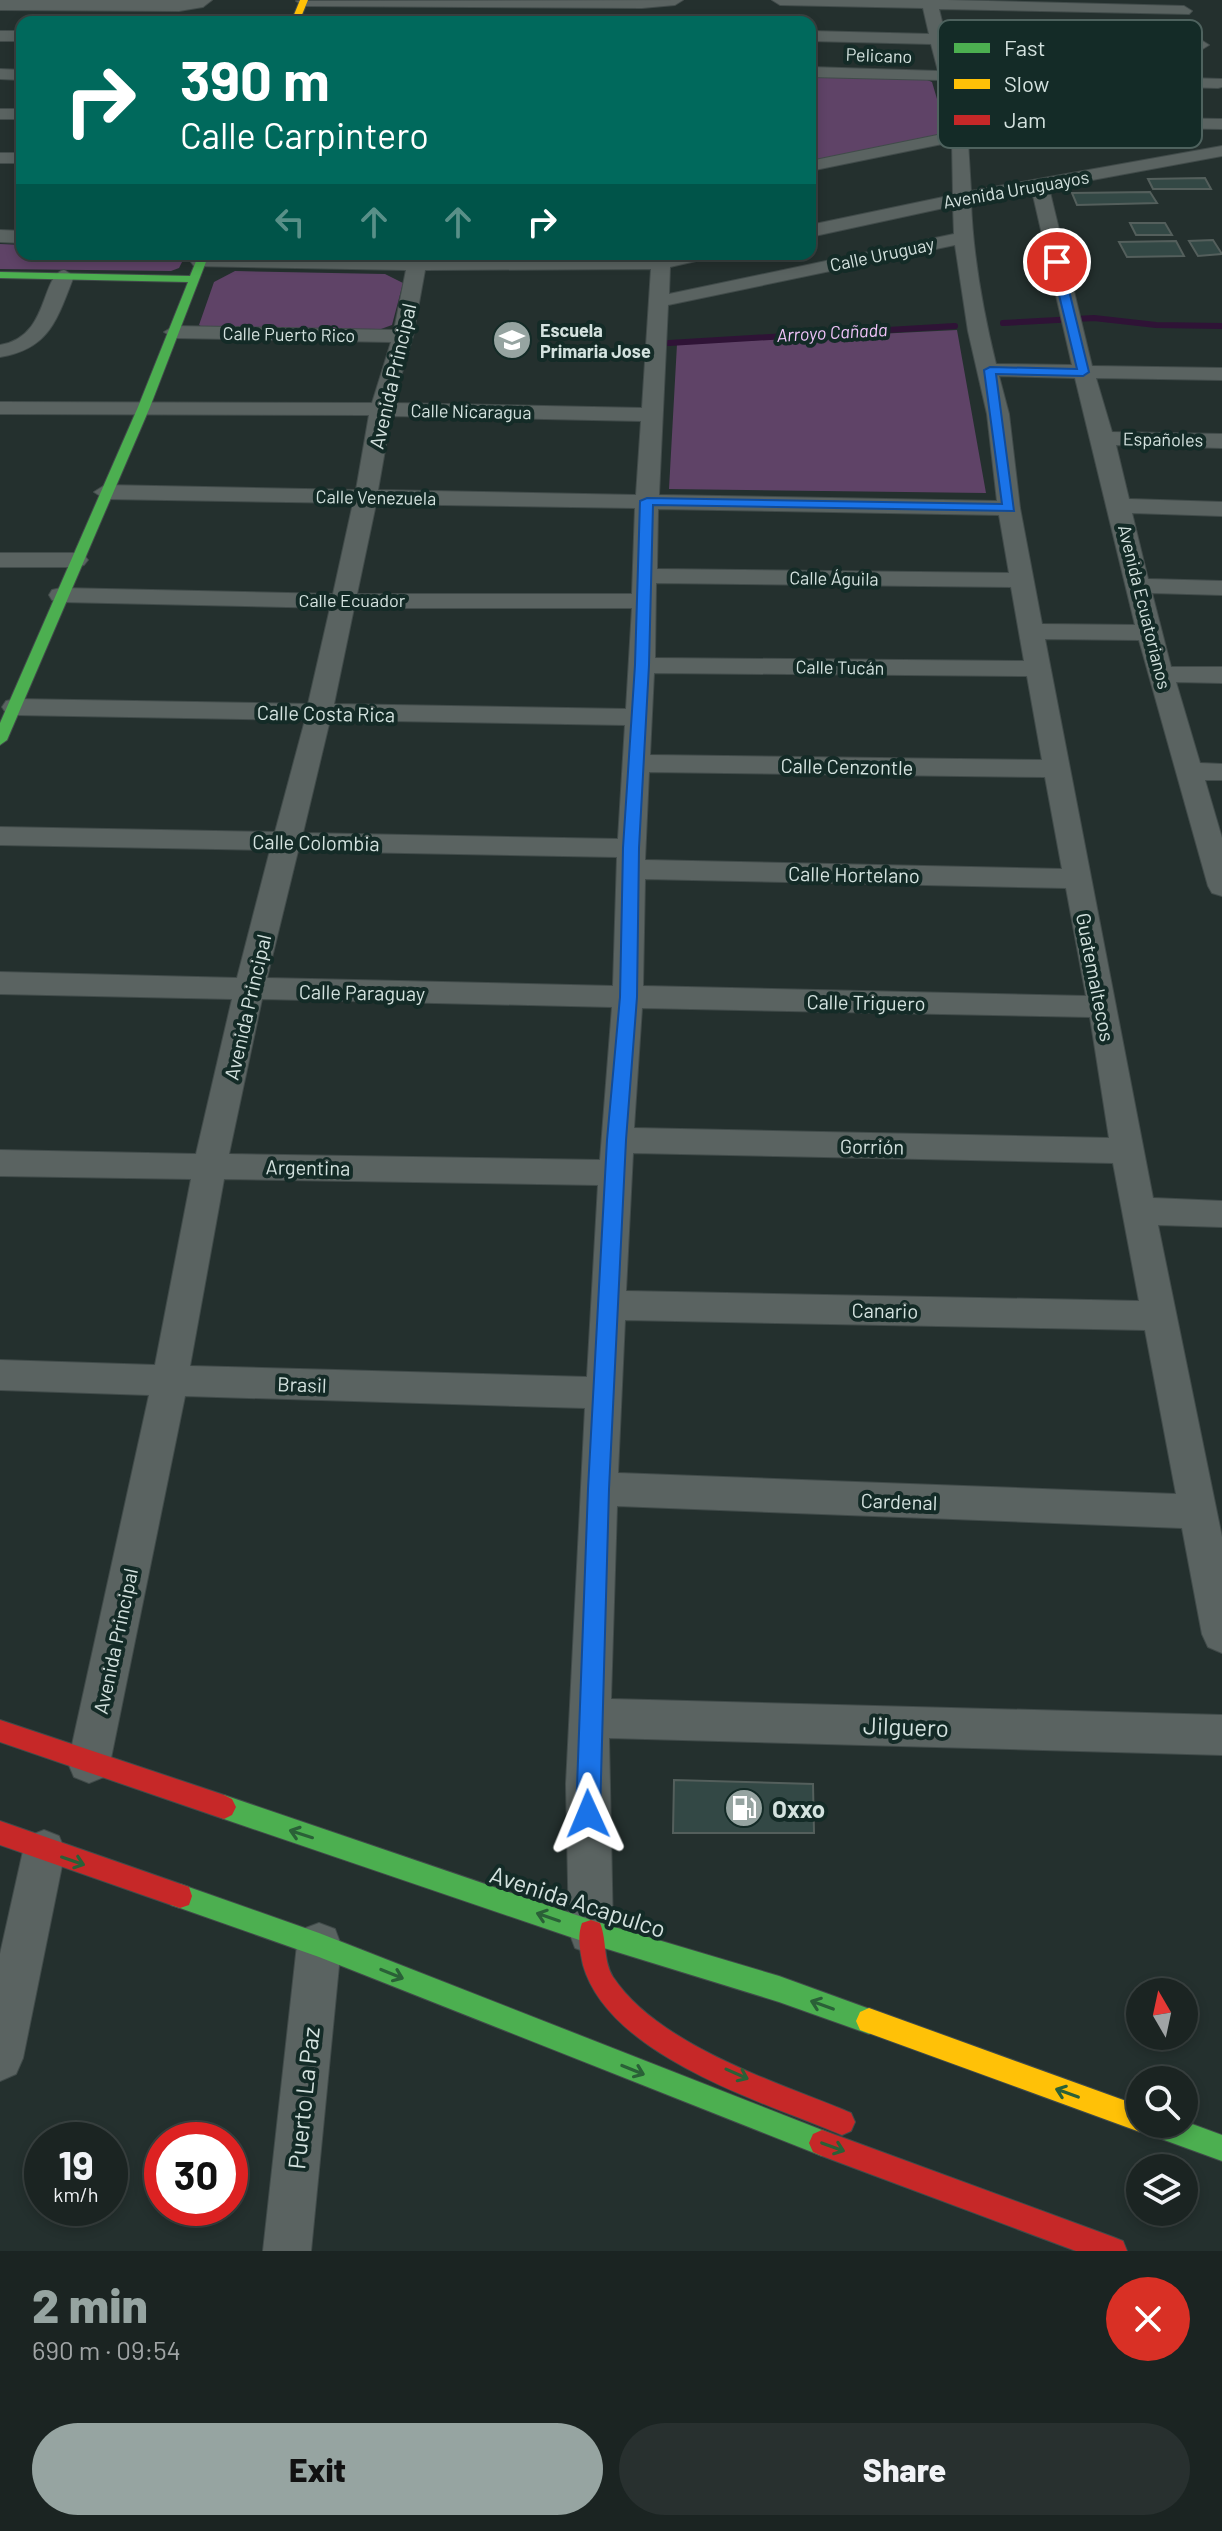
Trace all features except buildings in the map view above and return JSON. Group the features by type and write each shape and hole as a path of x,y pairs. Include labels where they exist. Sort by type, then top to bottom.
{"main road":[{"path":"0,275 64,276 200,265 144,407 0,740"},
{"name":"Avenida Acapulco","path":"0,1731 591,1932 779,1989 1126,2114"},
{"path":"0,1833 44,1851 319,1945 759,2120 1113,2251"},
{"path":"591,1932 594,1963 599,1977 613,1999 641,2024 695,2055 844,2123 857,2135 871,2161"},
{"path":"1194,2138 1222,2148"}],"street":[{"path":"304,1 642,3 674,0"},
{"path":"780,0 929,3 1037,20"},
{"path":"0,5 201,2"},
{"name":"Guatemaltecos","path":"929,3 938,40"},
{"path":"816,36 938,40"},
{"name":"Pelicano","path":"816,72 938,77"},
{"path":"1202,124 1222,124"},
{"path":"816,164 938,133"},
{"name":"Guatemaltecos","path":"960,148 963,238 977,319 990,370 1009,508 1127,1151 1222,1634"},
{"name":"Avenida Uruguayos","path":"816,230 963,198 1222,151"},
{"name":"Avenida Ecuatorianos","path":"1039,184 1149,633 1222,884"},
{"name":"Calle Uruguay","path":"661,301 963,238"},
{"path":"200,265 417,260 606,266 647,260"},
{"name":"Avenida Principal","path":"89,1763 170,1380 210,1165 249,989 319,714 366,496 381,409 403,336 417,260"},
{"path":"591,1932 587,1784 599,1489 617,1140 628,997 637,717 661,260"},
{"path":"0,351 23,347 35,340 64,276"},
{"name":"Calle Puerto Rico","path":"174,332 403,336"},
{"path":"990,370 1222,374"},
{"name":"Calle Nicaragua","path":"1,410 144,407 654,415"},
{"name":"Españoles","path":"1103,438 1222,441"},
{"name":"Calle Venezuela","path":"105,492 1009,508"},
{"path":"1120,506 1222,509"},
{"path":"0,560 76,560"},
{"name":"Calle Águila","path":"644,588 1023,580"},
{"path":"1139,586 1222,588"},
{"name":"Calle Ecuador","path":"61,595 343,601 644,588"},
{"path":"1033,631 1149,633"},
{"name":"Calle Tucán","path":"642,665 1038,669"},
{"path":"1161,674 1222,675"},
{"name":"Calle Costa Rica","path":"15,707 637,717"},
{"name":"Calle Cenzontle","path":"635,763 1058,769"},
{"path":"1187,771 1222,772"},
{"name":"Calle Colombia","path":"0,836 288,843 632,858"},
{"name":"Calle Hortelano","path":"632,858 1077,879"},
{"name":"Calle Paraguay","path":"0,983 628,997"},
{"name":"Calle Triguero","path":"628,997 1103,1007"},
{"name":"Gorrión","path":"617,1140 1127,1151"},
{"name":"Argentina","path":"0,1163 616,1173"},
{"path":"1140,1211 1222,1214"},
{"name":"Canario","path":"609,1305 1160,1316"},
{"name":"Brasil","path":"0,1375 604,1393"},
{"name":"Cardenal","path":"599,1489 1199,1512"},
{"name":"Jilguero","path":"590,1718 1222,1735"},
{"path":"0,2058 44,1851"},
{"name":"Puerto La Paz","path":"287,2251 319,1945"}],"shaded area":[{"path":"816,76 925,79 932,82 938,102 938,135 816,162"},
{"path":"0,244 16,245 16,260 183,260 179,268 171,271 0,269"},
{"path":"235,271 385,274 403,283 392,325 381,329 204,328 199,325 214,282"},
{"path":"957,330 986,493 669,489 677,344"}],"waterway":[{"name":"Arroyo Cañada","path":"1003,323 1094,318 1156,325 1222,326"},
{"name":"Arroyo Cañada","path":"669,343 955,326"}],"traffic: fast":[{"path":"0,740 144,407 202,260"},
{"path":"0,275 195,279"},
{"path":"224,1807 591,1932 779,1989 869,2021"},
{"path":"180,1896 319,1945 822,2143"},
{"path":"1194,2138 1222,2148"}],"traffic: slow":[{"path":"297,16 304,0"},
{"path":"869,2021 1126,2114"}],"traffic: jam":[{"path":"0,1731 224,1807"},
{"path":"0,1833 180,1896"},
{"path":"591,1932 594,1960 604,1985 622,2008 647,2029 712,2066 842,2122"},
{"path":"822,2143 1113,2251"}],"place":[{"name":"Escuela Primaria Jose","path":"512,340"},
{"name":"Oxxo","path":"744,1808"}],"route":[{"path":"588,1814 599,1489 617,1140 628,997 631,848 642,665 647,501 1009,508 990,370 1083,372 1057,262"}]}
